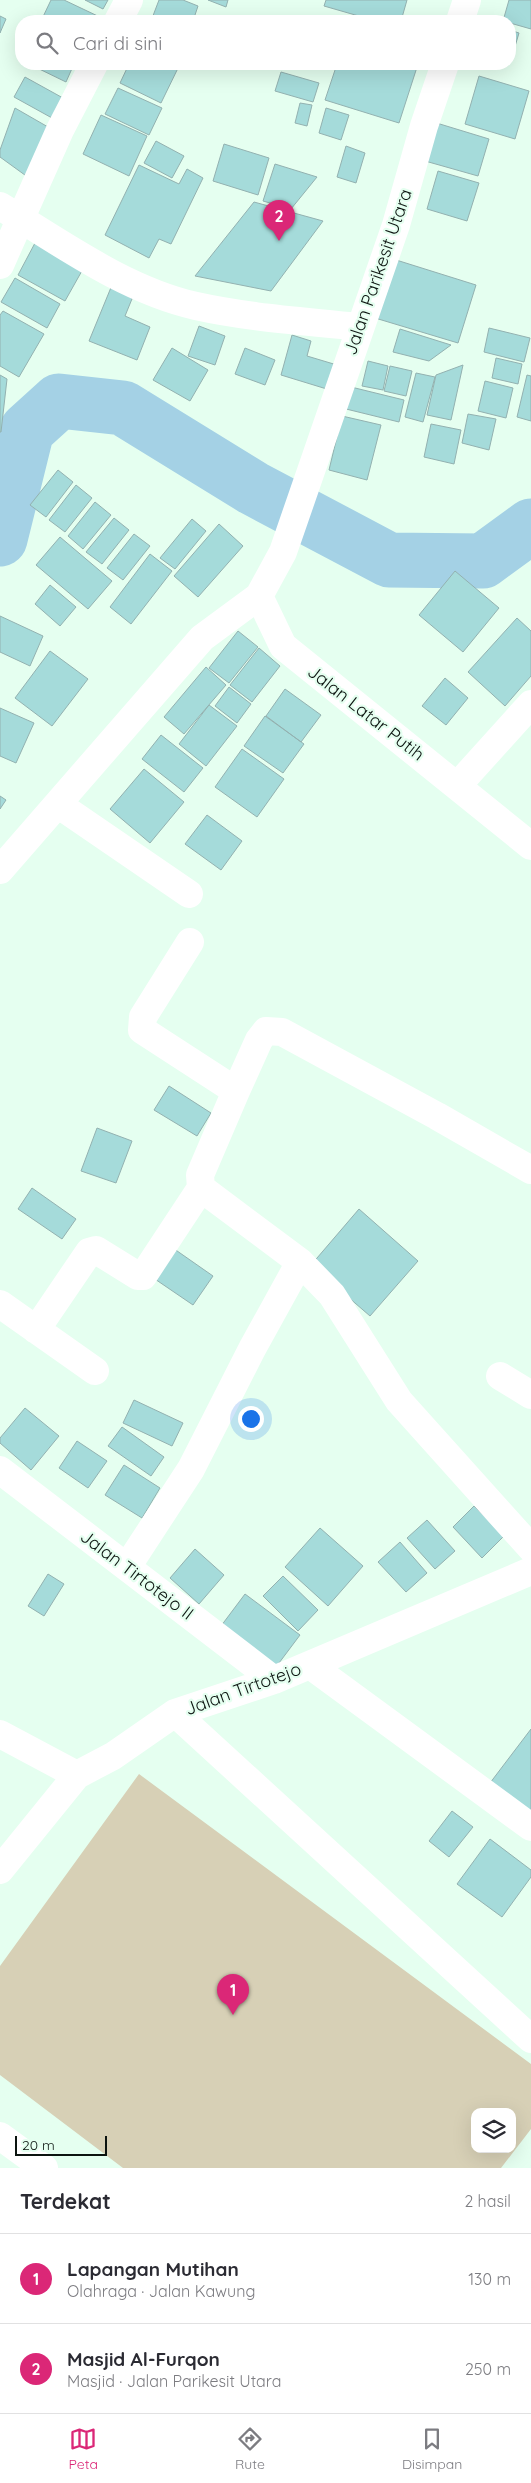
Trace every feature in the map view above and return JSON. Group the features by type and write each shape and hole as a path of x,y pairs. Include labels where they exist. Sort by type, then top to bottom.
{"street":[{"path":"121,15 129,0"},
{"path":"462,15 467,0"},
{"path":"0,265 11,212 60,130 91,70"},
{"name":"Jalan Parikesit Utara","path":"259,596 282,552 396,225 424,126 443,70"},
{"path":"11,212 92,261 134,283 195,306 269,317 359,327"},
{"path":"0,870 59,805 202,638 259,596"},
{"name":"Jalan Latar Putih","path":"259,596 283,646 458,785 531,846"},
{"path":"458,785 531,704"},
{"path":"59,805 189,894"},
{"path":"190,942 143,1017 142,1030 236,1090"},
{"path":"36,1330 89,1252 96,1250 138,1276 143,1276 201,1188 200,1175 236,1090 259,1040 266,1031 282,1032 437,1116 531,1170"},
{"path":"201,1188 300,1262 332,1295 399,1401 531,1548"},
{"path":"127,1567 191,1469 252,1349 300,1262"},
{"path":"0,1304 96,1371"},
{"path":"500,1376 531,1395"},
{"name":"Jalan Tirtotejo II","path":"0,1470 274,1680"},
{"name":"Jalan Tirtotejo","path":"0,1870 78,1775 112,1756 176,1713 274,1680 531,1571"},
{"path":"310,1665 531,1827"},
{"path":"176,1713 531,2039"},
{"path":"2,1738 78,1775"},
{"path":"0,2136 44,2168"}],"shaded area":[{"path":"139,1774 531,2064 531,2129 516,2148 516,2108 471,2108 471,2153 513,2153 501,2168 123,2168 0,2075 0,1966"}],"building":[{"path":"51,0 64,0 96,15 44,15"},
{"path":"85,0 108,0 103,9"},
{"path":"159,0 183,0 198,6 195,15 153,15"},
{"path":"208,0 228,0 226,7"},
{"path":"326,0 407,0 403,15 355,15 324,6"},
{"path":"509,0 531,0 531,29 516,25 516,15 505,15"},
{"path":"0,16 6,19 0,33"},
{"path":"516,32 519,33 516,43"},
{"path":"41,70 71,70 66,82"},
{"path":"126,70 177,70 161,103 120,83"},
{"path":"335,70 416,70 399,123 325,100"},
{"path":"281,72 319,83 313,102 275,91"},
{"path":"479,76 529,91 515,139 465,124"},
{"path":"25,77 63,98 52,118 14,97"},
{"path":"118,88 162,108 149,135 105,114"},
{"path":"300,103 312,105 307,126 295,123"},
{"path":"15,108 55,131 29,178 0,157 0,150"},
{"path":"326,108 349,115 341,140 319,133"},
{"path":"101,115 147,136 129,176 83,154"},
{"path":"430,121 489,139 478,176 418,159"},
{"path":"156,141 184,156 172,178 144,163"},
{"path":"224,144 269,158 258,195 213,181"},
{"path":"346,146 365,153 356,183 337,177"},
{"path":"275,164 317,177 291,209 263,201"},
{"path":"139,165 179,184 187,169 203,178 171,244 159,239 149,258 105,235"},
{"path":"438,171 479,183 467,221 427,209"},
{"path":"254,202 323,221 271,291 195,276"},
{"path":"35,243 83,269 65,301 18,275"},
{"path":"393,259 476,285 458,343 375,318"},
{"path":"15,278 60,304 47,328 1,302"},
{"path":"112,285 134,294 125,316 150,327 137,360 89,341"},
{"path":"3,311 44,334 19,377 0,366 0,315"},
{"path":"199,326 225,336 215,365 188,356"},
{"path":"489,328 530,338 524,362 484,352"},
{"path":"400,329 451,345 429,361 393,352"},
{"path":"292,335 311,341 307,356 337,365 330,390 281,375"},
{"path":"172,348 208,370 190,401 153,380"},
{"path":"245,348 275,360 265,385 235,374"},
{"path":"496,358 522,364 518,384 492,378"},
{"path":"368,361 388,366 383,390 362,386"},
{"path":"463,365 451,420 427,415 436,375"},
{"path":"390,366 412,371 406,396 384,391"},
{"path":"416,373 435,377 423,422 405,417"},
{"path":"0,375 7,379 1,432 0,432"},
{"path":"527,375 531,376 531,421 517,417"},
{"path":"485,381 513,388 506,418 478,411"},
{"path":"347,386 404,400 399,422 342,408"},
{"path":"468,414 496,419 489,450 462,443"},
{"path":"342,416 381,425 367,480 329,470"},
{"path":"431,424 461,430 454,464 424,457"},
{"path":"58,470 73,482 46,517 30,505"},
{"path":"76,485 92,498 65,532 49,520"},
{"path":"95,502 111,515 83,549 68,536"},
{"path":"114,518 129,530 102,564 86,552"},
{"path":"192,519 206,531 175,569 160,558"},
{"path":"219,524 243,546 198,597 174,576"},
{"path":"134,534 150,546 123,580 107,568"},
{"path":"60,537 112,581 88,609 36,565"},
{"path":"150,554 172,571 131,624 110,607"},
{"path":"455,571 499,608 463,652 419,615"},
{"path":"50,585 76,607 60,626 35,604"},
{"path":"0,616 43,636 30,666 0,652"},
{"path":"517,618 531,631 531,676 505,706 468,672"},
{"path":"238,631 258,647 229,683 209,668"},
{"path":"259,648 280,666 252,702 230,685"},
{"path":"50,651 88,679 52,726 15,698"},
{"path":"206,667 226,685 184,734 164,717"},
{"path":"445,678 468,698 446,725 422,706"},
{"path":"229,687 251,704 237,723 215,706"},
{"path":"285,689 321,715 301,742 266,716"},
{"path":"209,705 237,726 206,766 179,744"},
{"path":"0,708 34,723 16,763 0,756"},
{"path":"265,716 304,744 283,773 244,746"},
{"path":"161,735 203,768 184,792 142,759"},
{"path":"242,749 284,779 257,817 215,787"},
{"path":"144,769 184,802 150,843 110,809"},
{"path":"0,796 6,800 0,809"},
{"path":"207,815 242,841 221,870 185,844"},
{"path":"169,1086 211,1113 197,1136 154,1110"},
{"path":"97,1128 132,1141 116,1183 81,1171"},
{"path":"32,1188 76,1219 62,1239 18,1209"},
{"path":"359,1209 418,1261 370,1316 311,1265"},
{"path":"170,1246 213,1276 193,1305 149,1275"},
{"path":"134,1400 183,1423 172,1446 123,1423"},
{"path":"25,1408 59,1436 31,1470 0,1443 0,1438"},
{"path":"122,1427 164,1457 151,1476 108,1446"},
{"path":"77,1441 107,1461 88,1488 59,1468"},
{"path":"124,1465 160,1488 142,1518 105,1495"},
{"path":"474,1506 504,1536 482,1558 453,1527"},
{"path":"427,1520 455,1551 435,1569 407,1538"},
{"path":"320,1528 363,1566 328,1606 285,1567"},
{"path":"400,1542 427,1573 406,1592 378,1562"},
{"path":"195,1549 224,1575 199,1604 170,1578"},
{"path":"48,1574 64,1584 44,1616 28,1606"},
{"path":"283,1576 318,1610 298,1631 263,1596"},
{"path":"245,1594 300,1635 276,1667 221,1626"},
{"path":"531,1729 531,1814 490,1783"},
{"path":"452,1811 473,1827 449,1857 429,1841"},
{"path":"490,1839 531,1870 531,1877 502,1917 457,1884"}],"waterway":[{"path":"0,539 27,430 59,401 123,408 253,488 389,560 483,561 531,526"}],"place":[{"name":"Masjid Al-Furqon","path":"279,241"},
{"name":"Lapangan Mutihan","path":"233,2015"}]}
